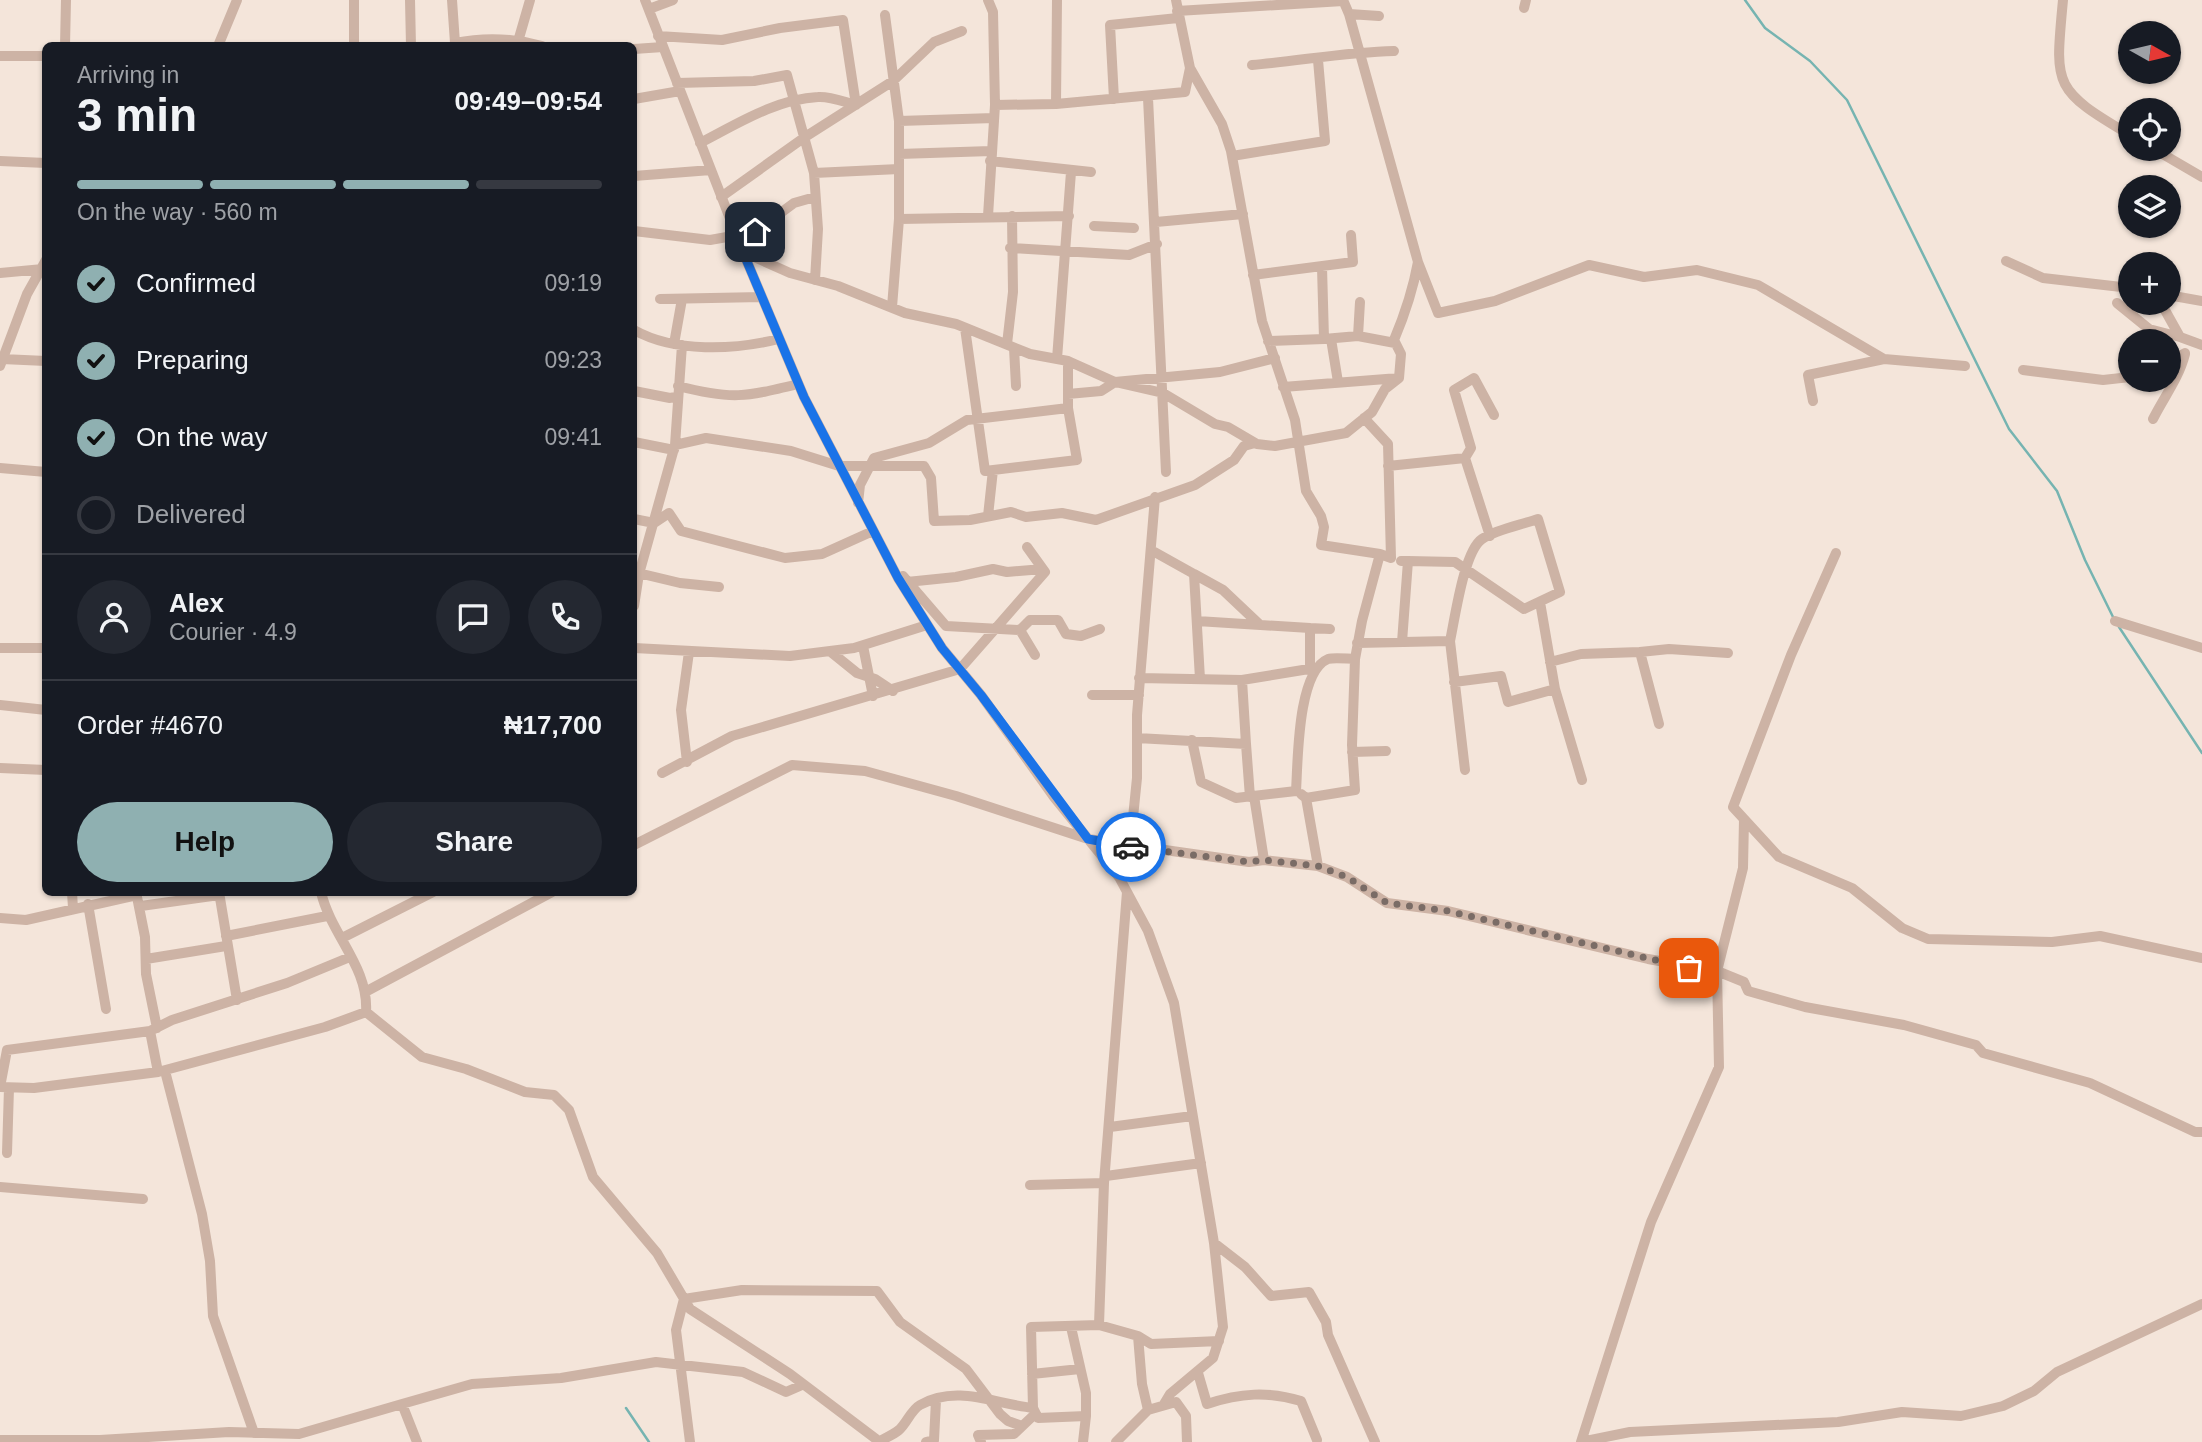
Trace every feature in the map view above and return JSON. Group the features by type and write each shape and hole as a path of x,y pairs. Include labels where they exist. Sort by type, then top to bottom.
{"street":[{"path":"65,42 66,0"},
{"path":"220,42 237,0"},
{"path":"354,0 354,42"},
{"path":"410,0 411,42"},
{"path":"452,0 455,42"},
{"path":"459,42 477,38 518,42 530,0"},
{"path":"673,0 647,4 721,197 798,384 858,503 927,625 1127,892 1148,931 1174,1003 1214,1243 1223,1327 1213,1358 1170,1394 1164,1404"},
{"path":"988,0 993,12 995,105 988,216"},
{"path":"1056,104 1057,0"},
{"path":"1114,99 1110,25 1177,10 1343,0 1418,262 1438,313 1495,301 1589,265 1644,277 1697,270 1758,285 1884,359"},
{"path":"2063,0 2057,50 2064,85 2081,103 2118,127"},
{"path":"1177,10 1190,68 1222,124 1232,156 1268,341 1295,420 1306,491 1324,527 1321,545 1408,561 1455,562 1466,570 1524,609 1560,592 1538,519 1482,539 1472,550 1466,570 1450,641 1465,770"},
{"path":"1349,14 1379,16"},
{"path":"885,15 899,121 899,219 892,307"},
{"path":"637,48 661,41 722,40 780,28 843,20 856,105"},
{"path":"721,197 805,137 893,81 934,42 962,31"},
{"path":"1252,65 1318,60 1358,52 1394,51"},
{"path":"0,56 42,56"},
{"path":"1232,156 1325,141 1318,60"},
{"path":"995,105 1056,104 1185,92 1190,68"},
{"path":"637,98 678,87 754,81 788,75 814,173 818,229 815,280"},
{"path":"700,143 766,109 820,96 856,105"},
{"path":"1147,97 1156,222 1166,472"},
{"path":"899,121 994,118"},
{"path":"899,154 990,156 1071,172 1091,172"},
{"path":"0,161 42,163"},
{"path":"2175,161 2202,177"},
{"path":"814,173 900,169"},
{"path":"637,176 711,170"},
{"path":"965,328 985,471 1077,460 1062,360 1071,172"},
{"path":"637,231 697,240 755,232 794,203 815,197"},
{"path":"1156,222 1243,214"},
{"path":"1012,216 1011,346 1016,386"},
{"path":"899,219 1069,216"},
{"path":"1094,226 1134,228"},
{"path":"1254,275 1353,262 1351,235"},
{"path":"1010,248 1129,255 1157,244"},
{"path":"743,252 892,307 1062,360 1115,382 1163,393 1204,418 1228,427 1255,443 1275,446 1346,433 1372,412 1385,389 1399,378 1401,354 1395,343 1403,310 1410,302 1418,262"},
{"path":"2006,261 2043,278 2118,287"},
{"path":"0,273 42,266"},
{"path":"1322,267 1328,339 1338,382"},
{"path":"42,270 1,362 42,361"},
{"path":"660,299 762,297"},
{"path":"2181,297 2202,300"},
{"path":"637,570 654,523 675,447 682,299"},
{"path":"1358,336 1360,302"},
{"path":"2133,315 2152,329"},
{"path":"637,331 655,340 678,344 752,346 779,338"},
{"path":"1268,341 1358,336 1395,343"},
{"path":"2181,356 2197,343"},
{"path":"2153,419 2170,386 2180,374 2185,354"},
{"path":"1068,394 1101,391 1115,382 1220,372 1275,358"},
{"path":"1813,401 1808,375 1884,359 1965,366"},
{"path":"2023,370 2103,380 2118,378"},
{"path":"1283,387 1399,378"},
{"path":"1490,536 1465,458 1471,448 1454,390 1474,378 1494,415"},
{"path":"637,392 670,398 678,391 744,398 798,384"},
{"path":"858,503 860,485 874,458 929,443 967,420 1069,408"},
{"path":"1192,740 1201,782 1236,798 1296,791 1306,797 1355,790 1352,752 1357,643 1386,556 1388,444 1364,418"},
{"path":"637,442 675,447 706,438 791,451 839,466 924,466 931,478 934,521 970,520 1011,512 1026,517 1062,513 1096,520 1195,485 1234,460 1244,446 1255,443"},
{"path":"1388,466 1465,458"},
{"path":"0,468 42,472"},
{"path":"988,516 993,470"},
{"path":"1130,847 1137,778 1139,678 1155,497"},
{"path":"637,520 654,523 668,513 681,531 785,558 822,554 873,531"},
{"path":"879,542 907,582 946,626 1020,630 1030,620 1058,620 1066,634 1081,636 1100,629"},
{"path":"662,773 732,736 893,691 960,669 998,629 1045,572 1027,547"},
{"path":"1151,550 1223,590 1259,624"},
{"path":"1836,553 1791,655 1733,807 1744,820 1779,857 1852,888 1902,928 1928,939 2052,942 2100,936 2202,958"},
{"path":"1402,642 1408,561"},
{"path":"907,582 956,577 993,569 1007,572 1043,569"},
{"path":"637,573 680,583 719,587"},
{"path":"1194,574 1200,679"},
{"path":"1540,602 1555,689 1582,780"},
{"path":"1196,621 1330,629"},
{"path":"2115,621 2202,648"},
{"path":"637,648 790,656 863,646 927,625"},
{"path":"1296,791 1303,703 1314,668 1310,628"},
{"path":"1020,630 1035,655"},
{"path":"1357,643 1450,641"},
{"path":"863,646 873,696"},
{"path":"0,648 42,648"},
{"path":"1550,662 1581,654 1670,649 1728,653"},
{"path":"687,762 681,710 689,652"},
{"path":"830,652 844,659 857,673 893,691"},
{"path":"1640,652 1659,724"},
{"path":"1139,678 1242,680 1314,668 1328,659 1355,659"},
{"path":"1454,682 1501,676 1508,702 1555,689"},
{"path":"1242,680 1252,796 1264,860"},
{"path":"1092,695 1139,695"},
{"path":"0,705 42,710"},
{"path":"1137,738 1246,744"},
{"path":"1352,752 1386,751"},
{"path":"637,843 792,765 865,771 956,796 1088,839 1249,862 1264,860 1318,866 1347,877 1387,903 1448,911 1648,959 1717,971 1744,982 1748,991 1760,995 1805,1007 1904,1025 1976,1045 1983,1053 2090,1083 2195,1132 2202,1132"},
{"path":"0,768 42,770"},
{"path":"1306,797 1318,866"},
{"path":"1744,820 1743,868 1717,971 1719,1067 1651,1223 1581,1442 1630,1433 1839,1422 1902,1412 1961,1416 2003,1406 2034,1391 2057,1372 2202,1304"},
{"path":"1099,1325 1105,1180 1127,892"},
{"path":"72,896 73,908"},
{"path":"0,918 26,920 127,896"},
{"path":"138,896 141,906 153,1030 161,1071 202,1213 204,1241 210,1261 213,1316 254,1433"},
{"path":"141,906 206,896"},
{"path":"219,896 237,1000"},
{"path":"322,896 327,916 342,938 367,991 366,1012"},
{"path":"342,938 425,896"},
{"path":"367,991 545,896"},
{"path":"88,904 106,1009"},
{"path":"146,959 327,916"},
{"path":"350,957 287,984 153,1030 7,1049 0,1087 161,1071 325,1027 366,1012"},
{"path":"366,1012 422,1057 525,1092 554,1095 569,1110 593,1177 657,1253 684,1299 695,1312 880,1442 899,1430 919,1406 970,1394 1034,1411"},
{"path":"8,1153 9,1088"},
{"path":"1110,1127 1192,1116"},
{"path":"1030,1185 1105,1180 1201,1163"},
{"path":"0,1187 143,1199"},
{"path":"1214,1243 1245,1267 1271,1296 1309,1292 1326,1322 1328,1335 1375,1442"},
{"path":"684,1299 741,1290 877,1291 900,1322 966,1369 1017,1434"},
{"path":"684,1299 676,1330 691,1442"},
{"path":"1086,1416 1038,1418 1034,1411 1031,1327 1099,1325 1138,1336 1151,1344 1219,1341"},
{"path":"1072,1327 1086,1392 1083,1442"},
{"path":"1138,1336 1142,1384 1148,1410"},
{"path":"0,1440 100,1440 254,1433 278,1438 472,1384 561,1378 656,1362 743,1372 786,1392 802,1385"},
{"path":"1032,1374 1080,1369"},
{"path":"1198,1373 1208,1404 1252,1393 1281,1395 1301,1401 1317,1440"},
{"path":"933,1441 936,1401"},
{"path":"1117,1442 1148,1410 1176,1402 1185,1412 1187,1442"},
{"path":"402,1404 417,1442"},
{"path":"1017,1434 1034,1411"},
{"path":"981,1442 978,1435 1017,1434"}],"waterway":[{"path":"1745,0 1765,28 1810,61 1847,100 2009,429 2057,491 2085,560 2114,619"},
{"path":"2119,627 2202,753"},
{"path":"626,1408 649,1442"}],"way so far":[{"path":"1131,847 1249,862 1264,860 1318,866 1347,877 1387,903 1448,911 1689,968"}],"route":[{"path":"755,232 738,234 743,252 804,397 898,578 942,648 981,695 1054,797 1088,839 1131,847"}]}
